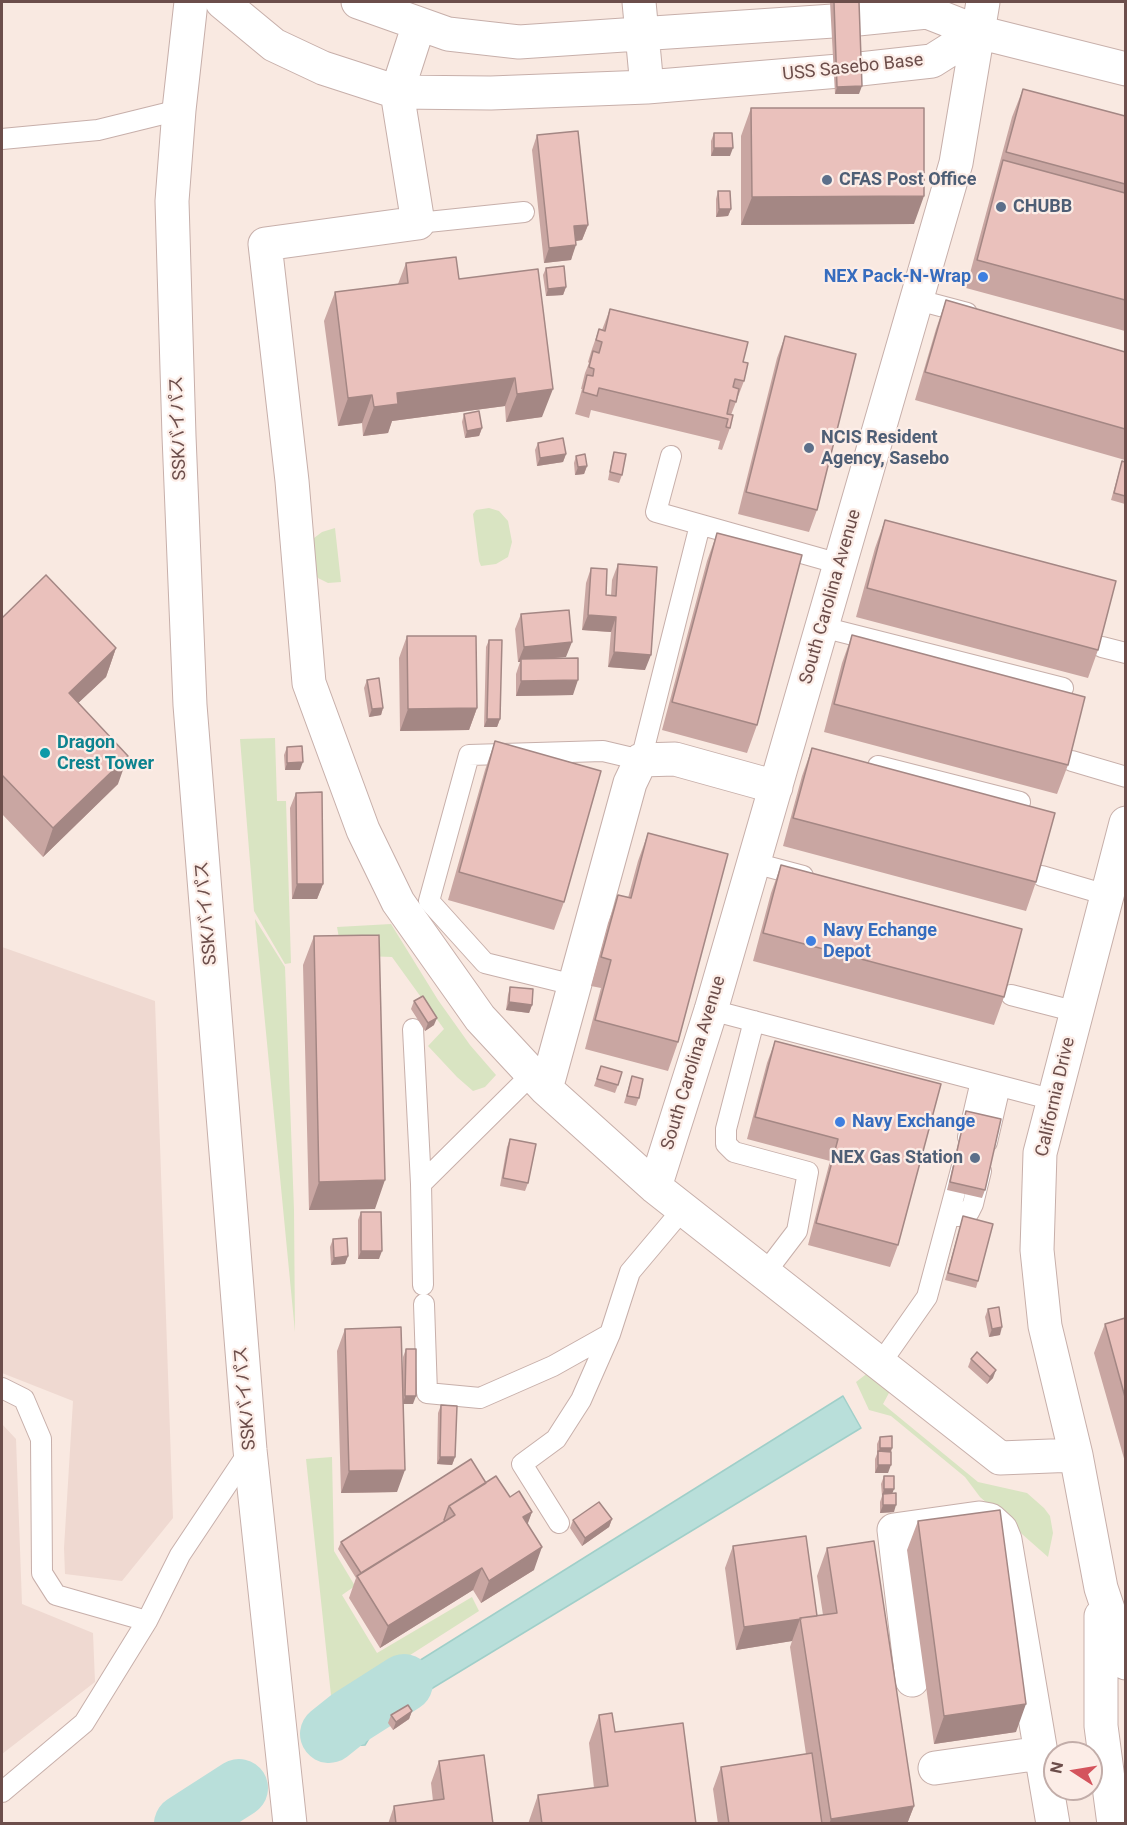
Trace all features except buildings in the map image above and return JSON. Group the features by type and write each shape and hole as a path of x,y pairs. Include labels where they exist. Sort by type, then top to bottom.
{"street":[{"name":"SSKバイパス","path":"191,2 172,201 190,705 250,1450 290,1824"},
{"name":"USS Sasebo Base","path":"222,2 274,45 323,68 397,92 491,93 647,87 932,61 981,17"},
{"path":"358,2 448,34 519,42 848,20 927,12 981,17 1125,69"},
{"path":"639,2 647,87"},
{"name":"South Carolina Avenue","path":"655,1187 711,1010 776,787 800,747 822,627 956,163 981,17"},
{"path":"419,24 397,92 418,223 265,244 291,481 309,683 368,840 398,902 480,1018 539,1082 655,1187 1000,1458 1076,1455"},
{"path":"539,1082 574,985 630,783 640,760 675,759 776,787"},
{"name":"California Drive","path":"1113,1586 1076,1455 1045,1326 1037,1250 1040,1154 1125,823"},
{"path":"912,1680 894,1530 979,1518 990,1520 1001,1530 1005,1540 1053,1824"},
{"path":"1113,1586 1125,1663"},
{"path":"1113,1586 1101,1726 1114,1824"},
{"path":"935,1768 1041,1753"}],"lane":[{"path":"2,139 98,130 179,110"},
{"path":"418,223 524,212"},
{"path":"918,300 987,319"},
{"path":"671,456 656,512 840,564"},
{"path":"574,985 485,963 429,901 469,755 603,751 640,760 700,525"},
{"path":"822,627 1063,688"},
{"path":"1102,647 1125,653"},
{"path":"858,761 1020,801"},
{"path":"1072,761 1125,777"},
{"path":"754,863 823,881"},
{"path":"1042,876 1107,895"},
{"path":"457,985 485,963"},
{"path":"1011,995 1077,1012"},
{"path":"711,1010 1054,1100"},
{"path":"754,1021 726,1129 726,1144 734,1152 808,1172 797,1231 765,1273"},
{"path":"413,1029 422,1184 427,1393 480,1398 553,1366 610,1334"},
{"path":"422,1184 539,1082"},
{"path":"880,1364 927,1297 949,1216 991,1084"},
{"path":"559,1523 522,1464 556,1439 581,1400 610,1334 630,1272 682,1209"},
{"path":"2,1388 24,1399 41,1439 42,1573 56,1594 147,1621"},
{"path":"2,1792 84,1723 147,1621 180,1555 250,1450"}],"shaded area":[{"path":"2,947 155,1001 173,1518 122,1581 65,1574 64,1548 73,1401 2,1373"},
{"path":"2,1424 16,1439 22,1604 93,1633 95,1682 2,1754"}],"green space":[{"path":"489,508 499,511 508,521 512,542 508,557 496,564 481,566 473,514 476,510"},
{"path":"335,528 341,582 328,583 318,578 312,569 310,551 314,538 322,532"},
{"path":"275,738 277,801 286,801 291,963 285,964 254,911 240,739"},
{"path":"255,919 285,967 294,1210 295,1332"},
{"path":"391,924 438,1000 470,1045 496,1075 485,1087 473,1091 428,1046 444,1029 392,957 363,956 339,938 337,927"},
{"path":"869,1372 890,1391 883,1404 978,1482 1027,1493 1044,1508 1050,1516 1053,1533 1048,1557 980,1497 965,1477 891,1416 869,1410 856,1382"},
{"path":"332,1457 334,1551 355,1586 342,1595 377,1653 472,1597 479,1611 332,1705 306,1459"}],"water":[{"path":"843,1396 861,1428 380,1720 365,1745 347,1746 342,1739 334,1714"}],"waterway":[{"path":"329,1734 349,1718 404,1683"},
{"path":"183,1824 239,1788"}],"place":[{"name":"CFAS Post Office","path":"827,180"},
{"name":"CHUBB","path":"1001,207"},
{"name":"NEX Pack-N-Wrap","path":"983,277"},
{"name":"NCIS Resident Agency, Sasebo","path":"809,448"},
{"name":"Dragon Crest Tower","path":"45,753"},
{"name":"Navy Echange Depot","path":"811,941"},
{"name":"Navy Exchange","path":"840,1122"},
{"name":"NEX Gas Station","path":"975,1158"}]}
